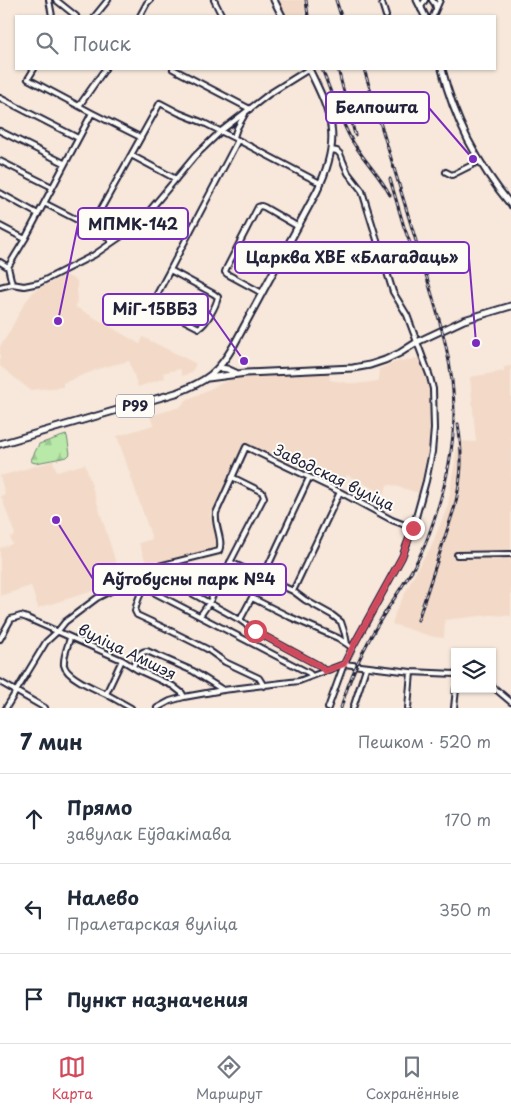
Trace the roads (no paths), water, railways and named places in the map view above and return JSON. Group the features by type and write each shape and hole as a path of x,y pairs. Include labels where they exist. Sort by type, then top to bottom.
{"main road":[{"path":"274,0 282,15"},
{"path":"417,0 423,13"},
{"name":"Р99","path":"0,444 176,393 194,386 220,368 298,226 326,170 333,132 330,115 310,70"},
{"path":"442,70 446,86 464,131 480,161 511,205"},
{"path":"207,378 239,374 365,366 385,360 417,342 464,320 511,306"},
{"path":"227,358 229,369"},
{"path":"224,376 220,368 229,369 239,374"}],"street":[{"path":"49,0 52,15"},
{"path":"56,0 75,15"},
{"path":"96,15 108,0"},
{"path":"140,15 150,0"},
{"path":"214,0 222,15"},
{"path":"381,0 386,15"},
{"path":"425,0 422,5 423,13 429,15 436,10"},
{"path":"432,0 436,10"},
{"path":"434,15 440,0"},
{"path":"33,70 28,79 140,137"},
{"path":"79,106 104,70"},
{"path":"175,70 250,109"},
{"path":"0,287 12,284 24,286 38,283 94,255 126,232 150,210 195,156 221,131 269,94 307,70"},
{"path":"0,98 78,138"},
{"path":"97,216 160,103 221,131 320,183"},
{"path":"170,270 218,297 204,325 199,328 156,306 154,303 155,298 236,139 237,128 246,112"},
{"path":"12,284 8,266 25,239 92,113"},
{"path":"0,131 64,163"},
{"path":"328,708 344,664 402,557 413,528 426,481 432,452 434,429 433,389 408,315 393,292 362,191 348,173 340,154 337,151 331,150"},
{"path":"131,154 176,179"},
{"path":"0,161 52,187"},
{"path":"446,172 452,175 480,161"},
{"path":"0,193 38,214"},
{"path":"44,203 103,233 112,242"},
{"path":"262,293 225,272 256,210 261,206 298,226"},
{"path":"0,226 25,239"},
{"path":"0,262 8,266"},
{"name":"Заводская вуліца","path":"232,477 246,447 340,492 392,520 413,528"},
{"path":"6,708 46,642 65,622 97,598 129,582 139,572 219,551 221,545 215,519 216,513 232,477 262,492 264,497 209,603 200,616"},
{"path":"240,620 263,577 309,478"},
{"path":"293,591 340,492"},
{"path":"457,555 511,554"},
{"path":"230,562 293,591 341,622 346,634 347,644"},
{"path":"150,568 157,574 318,665 325,671"},
{"path":"157,574 145,585 137,601 136,615 168,629 225,662 259,678 264,686"},
{"path":"149,582 148,586 151,591 310,673 312,676"},
{"path":"252,598 338,638 352,648"},
{"name":"вуліца Амшэя","path":"0,639 11,619 22,616 122,660 138,670 173,686 184,697"},
{"path":"70,638 64,662 64,668 67,672 131,708"},
{"path":"133,666 144,651 193,671 223,690"},
{"path":"106,694 122,660"},
{"path":"157,708 170,701 184,697 223,690 299,681 344,664 366,668 451,674"},
{"path":"354,708 366,668"},
{"path":"408,708 411,672"},
{"path":"0,682 45,708"},
{"path":"496,689 511,702"},
{"path":"454,708 456,693"}],"railway":[{"path":"306,0 308,15"},
{"path":"336,0 341,15"},
{"path":"322,70 350,137 390,195"},
{"path":"338,70 355,135"},
{"path":"341,708 353,672 364,649 414,567 424,547 443,491 450,460 454,412 448,354 364,70"},
{"path":"390,179 410,243"},
{"path":"418,620 455,506 461,456 458,424"}],"place":[{"name":"Белпошта","path":"473,159"},
{"name":"МПМК-142","path":"58,321"},
{"name":"Царква ХВЕ «Благадаць»","path":"476,343"},
{"name":"МіГ-15ВБЗ","path":"244,361"},
{"name":"Аўтобусны парк №4","path":"56,520"}]}
